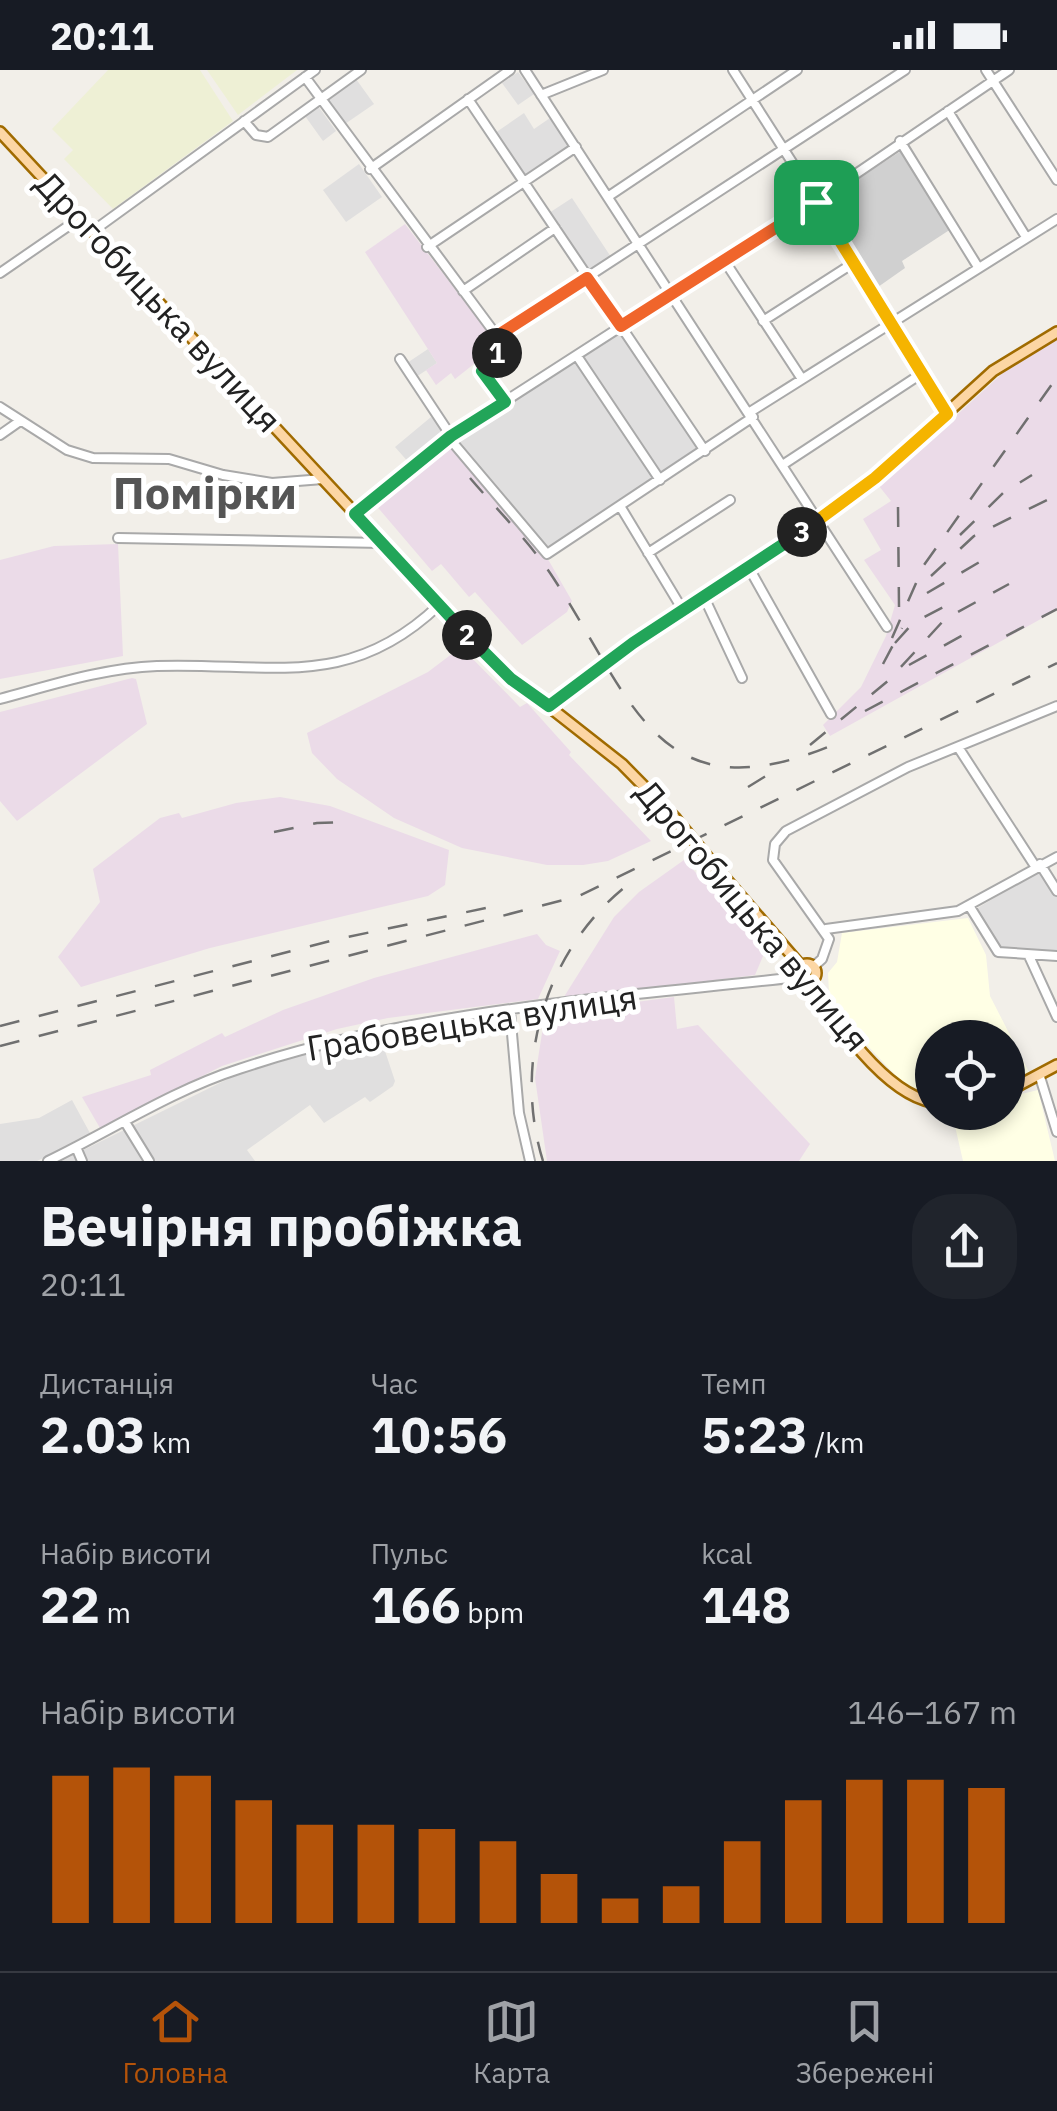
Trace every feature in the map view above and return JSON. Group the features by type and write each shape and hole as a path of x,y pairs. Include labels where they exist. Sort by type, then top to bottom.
{"main road":[{"name":"Дрогобицька вулиця","path":"0,132 496,665 622,764 675,818 801,966"},
{"path":"549,706 820,520 993,371 1057,332"},
{"path":"801,966 814,967 812,981 798,977 801,966"},
{"name":"Дрогобицька вулиця","path":"812,981 828,1010 859,1048 915,1096"},
{"path":"1025,1084 1057,1065"}],"street":[{"path":"92,231 315,70"},
{"path":"244,120 256,135 268,137 361,70"},
{"path":"370,168 510,70"},
{"path":"524,70 888,627"},
{"path":"542,94 603,70"},
{"path":"733,70 893,320 947,414"},
{"path":"608,196 797,70"},
{"path":"497,336 904,70"},
{"path":"986,70 1057,180"},
{"path":"355,514 450,437 816,202 1009,70"},
{"path":"305,77 427,247 497,336 496,355 482,371 505,402"},
{"path":"468,99 705,451"},
{"path":"948,111 1026,237"},
{"path":"900,141 978,268"},
{"path":"427,247 576,146"},
{"path":"0,273 80,218"},
{"path":"400,359 450,437 541,552 550,553 705,451 802,379 1057,219"},
{"path":"463,291 555,228"},
{"path":"724,260 802,379"},
{"path":"764,321 855,262"},
{"path":"577,356 660,480"},
{"path":"784,464 924,372"},
{"path":"0,407 67,450 93,458 169,459 272,483 323,479"},
{"path":"0,435 20,421"},
{"path":"648,553 730,500"},
{"path":"620,506 684,612"},
{"path":"118,538 382,543"},
{"path":"749,568 831,714"},
{"path":"704,597 742,678"},
{"path":"0,699 120,669 303,668 342,663 376,650 439,604"},
{"path":"814,967 828,948 826,930 777,868 772,855 778,840 824,808 1057,706"},
{"path":"958,747 1057,891"},
{"path":"826,930 946,914 970,906 1057,857"},
{"path":"970,906 998,952 1057,956"},
{"path":"1029,956 1057,1018"},
{"name":"Грабовецька вулиця","path":"48,1161 215,1078 336,1038 798,977"},
{"path":"510,1012 519,1113 530,1161"},
{"path":"1040,1077 1057,1132"},
{"path":"125,1122 148,1161"},
{"path":"76,1147 82,1161"}],"shaded area":[{"path":"108,70 200,70 233,121 113,209 64,159 73,150 52,129"},
{"path":"207,70 297,70 238,115"},
{"path":"518,72 534,94 518,105 502,83"},
{"path":"356,79 374,104 342,126 325,101"},
{"path":"318,106 336,131 323,141 305,116"},
{"path":"524,113 534,129 550,118 569,145 524,175 495,133"},
{"path":"901,151 951,229 902,261 905,268 878,287 830,216 838,192"},
{"path":"359,164 382,197 346,222 323,190"},
{"path":"572,198 611,257 588,272 549,213"},
{"path":"405,224 498,345 455,379 451,373 436,385 426,370 437,363 365,252"},
{"path":"621,332 700,448 660,475 580,358"},
{"path":"1057,340 1057,610 830,736 823,725 861,687 886,636 895,605 864,560 881,550 863,519 891,501 879,486 1005,371"},
{"path":"428,349 437,363 416,377 407,363"},
{"path":"577,360 656,477 545,552 454,439"},
{"path":"431,417 446,434 410,464 395,447"},
{"path":"445,444 452,445 549,561 572,601 567,612 522,645 475,592 469,597 441,564 432,571 374,503"},
{"path":"118,544 123,656 0,679 0,560 54,546"},
{"path":"461,647 520,707 527,703 571,752 569,755 651,841 608,861 583,865 547,865 462,848 394,818 337,779 312,753 307,733 428,672"},
{"path":"136,679 147,724 17,821 0,801 0,712"},
{"path":"280,797 330,806 449,850 445,885 428,896 210,948 81,987 58,957 100,902 93,869 160,818 179,813 182,818 236,803"},
{"path":"684,860 766,949 755,975 562,1000 614,917 639,892"},
{"path":"1040,870 1057,897 1057,952 1011,952 998,946 976,909"},
{"path":"968,918 986,955 990,996 1002,1020 915,1020 915,1089 902,1082 866,1044 829,993 828,973 837,962 842,933"},
{"path":"537,934 546,945 560,951 538,999 388,1018 337,1029 222,1066 100,1128 82,1097 151,1075 150,1070 222,1033 225,1037 283,1010 374,978"},
{"path":"674,997 677,1029 698,1025 810,1144 799,1161 547,1161 535,1078 545,1014"},
{"path":"380,1036 395,1081 393,1086 370,1102 365,1097 324,1123 310,1105 247,1150 255,1161 61,1161 234,1076 361,1037"},
{"path":"1038,1090 1055,1161 963,1161 956,1130 1025,1130 1025,1093"},
{"path":"72,1100 91,1135 37,1161 0,1161 0,1124 39,1118"}],"railway":[{"path":"892,638 924,565 1057,377"},
{"path":"960,535 1003,493 1032,475"},
{"path":"470,478 545,566 631,705 658,735 689,757 728,767 775,763 835,744"},
{"path":"931,576 974,536 1057,495"},
{"path":"898,507 899,607"},
{"path":"927,593 983,560"},
{"path":"810,745 889,680 945,619 1009,584"},
{"path":"895,643 913,623 951,603"},
{"path":"865,711 1057,609"},
{"path":"883,664 902,628"},
{"path":"909,665 963,635"},
{"path":"0,1046 579,896 1057,663"},
{"path":"748,787 782,766"},
{"path":"274,832 317,823 347,822"},
{"path":"543,1161 534,1123 532,1085 543,1009 557,973 577,940 630,883"},
{"path":"0,1026 338,939 486,908"}],"district":[{"name":"Помірки","path":"205,493"}],"route":[{"path":"816,202 893,320 947,414 820,520 633,643 549,706 496,665 355,514 451,436 505,402 482,371 500,347 497,336 587,278 621,326 816,202"}]}
